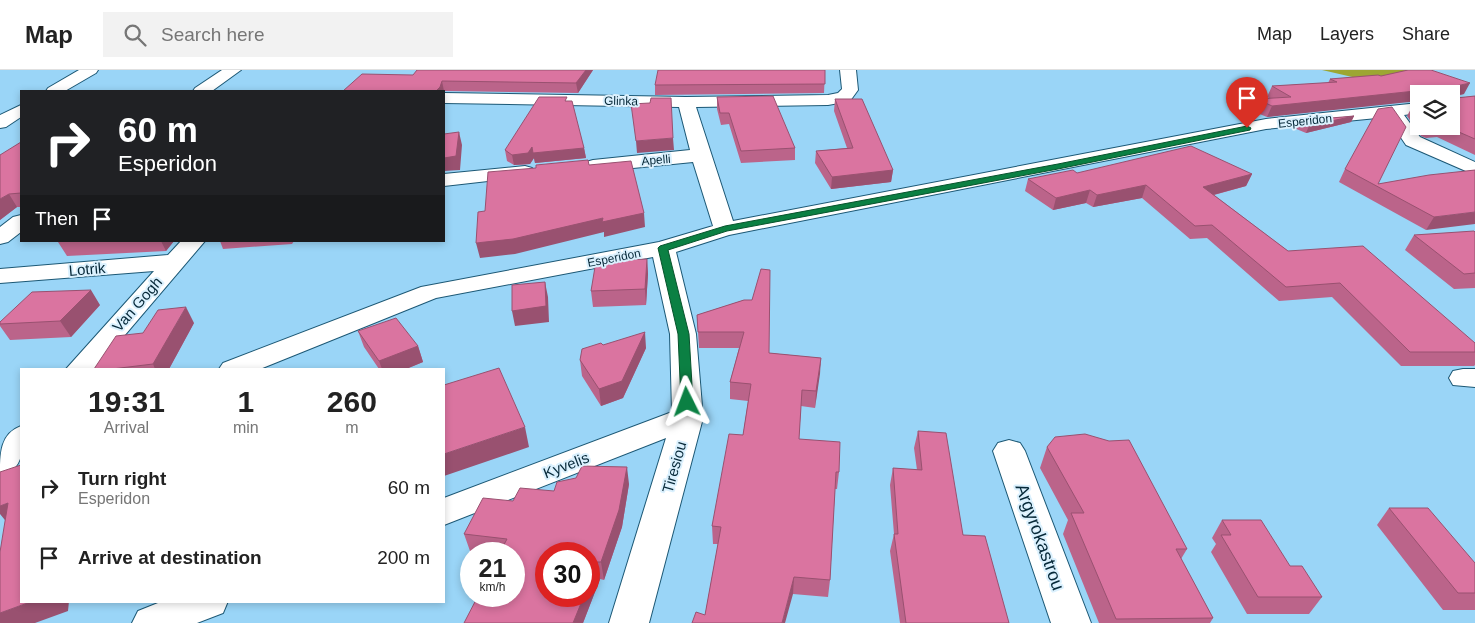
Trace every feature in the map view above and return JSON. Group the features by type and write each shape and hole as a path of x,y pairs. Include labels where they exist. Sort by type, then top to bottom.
{"street":[{"path":"56,90 90,70"},
{"path":"202,90 233,70"},
{"name":"Glinka","path":"445,98 686,102 828,100 844,97 850,90 848,70"},
{"path":"686,102 725,229"},
{"name":"Esperidon","path":"236,368 430,292 663,248 725,229 1058,166 1266,124 1410,109"},
{"path":"0,123 20,111"},
{"path":"1393,112 1413,141 1475,168"},
{"name":"Apelli","path":"572,168 701,155"},
{"path":"445,180 543,170"},
{"path":"0,237 20,223"},
{"name":"Van Gogh","path":"81,368 193,242"},
{"name":"Tiresiou","path":"629,623 688,418 683,334 663,248"},
{"name":"Lotrik","path":"0,276 174,262"},
{"name":"Kyvelis","path":"445,512 688,418"},
{"name":"Argyrokastrou","path":"1009,451 1071,623"},
{"path":"152,623 204,603"}],"green space":[{"path":"1322,70 1422,70 1400,88"}],"building":[{"path":"417,70 586,70 576,83 442,81 437,90 344,90 362,74 413,75"},
{"path":"658,70 825,70 825,84 655,85"},
{"path":"1408,70 1431,70 1470,83 1460,85 1410,85 1410,92 1272,106 1257,99 1291,97 1272,86 1337,82 1330,79 1381,76"},
{"path":"773,96 795,148 741,151 729,113 720,113 717,97"},
{"path":"1475,96 1475,139 1460,132 1460,98"},
{"path":"539,97 567,97 565,101 572,101 584,148 533,153 532,147 528,153 512,155 505,150"},
{"path":"651,98 671,98 673,138 636,141 631,104 650,103"},
{"path":"835,99 862,99 893,170 832,177 816,151 853,148"},
{"path":"1392,107 1406,127 1378,184 1429,175 1475,170 1475,212 1434,217 1345,169 1378,109"},
{"path":"1354,116 1309,126 1297,121"},
{"path":"459,132 456,156 445,158 445,134"},
{"path":"20,143 20,193 9,194 0,199 0,155"},
{"path":"1191,146 1252,174 1203,187 1288,251 1363,246 1475,343 1475,352 1410,352 1340,283 1286,287 1212,225 1195,226 1146,185 1097,195 1090,190 1056,198 1028,179 1073,170 1077,173"},
{"path":"588,160 589,165 631,161 644,213 602,222 603,218 513,239 476,243 478,212 485,211 488,172 536,168 536,165"},
{"path":"1474,231 1475,273 1464,274 1414,235"},
{"path":"647,259 645,289 591,291 596,261"},
{"path":"761,269 770,270 769,353 821,358 816,391 802,390 799,439 840,442 839,472 836,472 830,580 794,577 782,623 692,623 696,612 705,615 721,527 712,526 729,434 743,435 751,384 730,382 744,332 698,332 697,315 744,300 752,300"},
{"path":"545,282 546,306 512,311 512,285"},
{"path":"91,290 60,321 0,324 32,292"},
{"path":"186,307 153,364 120,368 95,368 116,336 143,333 158,310"},
{"path":"396,318 418,346 379,361 358,331"},
{"path":"645,332 622,381 599,389 580,360 582,349 601,343 603,345"},
{"path":"499,368 525,427 445,454 445,385"},
{"path":"918,431 946,433 963,535 985,536 1009,623 906,623 894,534 898,534 893,468 922,470"},
{"path":"1085,434 1109,441 1129,440 1187,549 1176,549 1213,618 1116,619 1071,513 1084,513 1047,447 1055,437"},
{"path":"20,465 20,603 28,603 0,613 0,552 8,503 0,506 0,472"},
{"path":"582,466 627,467 619,510 601,562 600,542 535,542 535,607 580,607 573,623 464,623 472,607 525,607 525,542 505,542 507,539 464,534 483,498 513,501 520,488 554,491 557,482 576,478"},
{"path":"1389,508 1428,508 1475,563 1475,593 1458,593"},
{"path":"1222,520 1261,520 1290,566 1302,566 1322,597 1258,597 1221,535 1231,535"}],"route":[{"path":"687,402 683,334 663,248 725,229 1247,128"}]}
